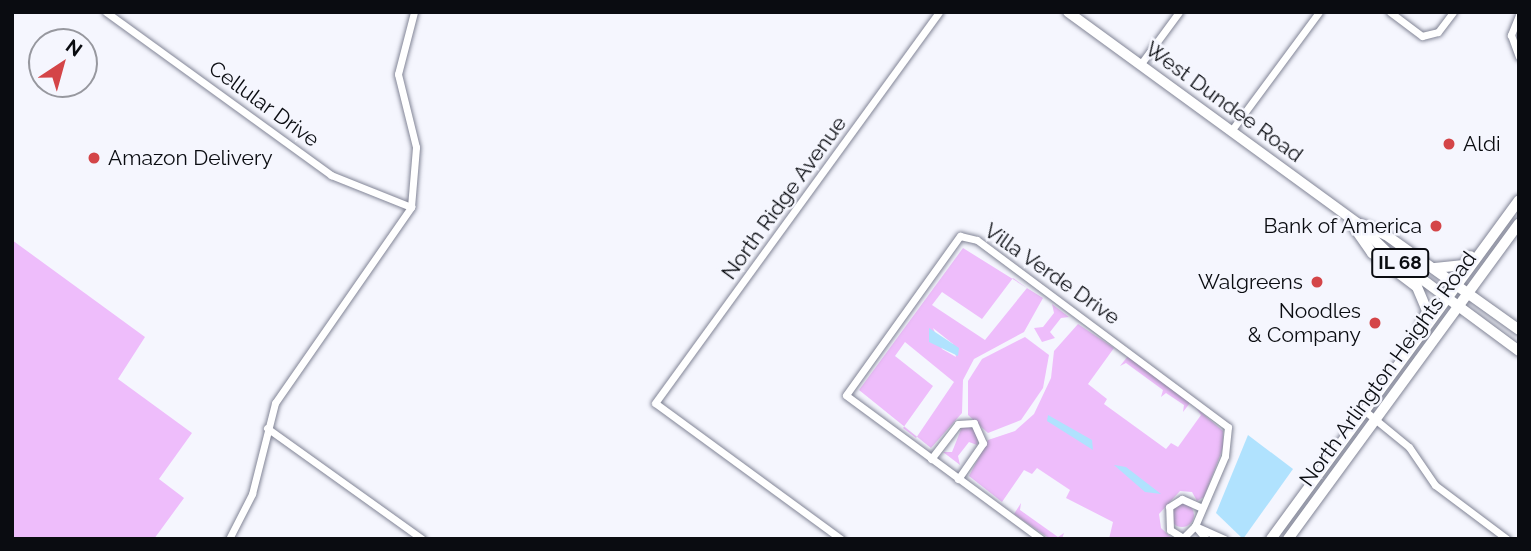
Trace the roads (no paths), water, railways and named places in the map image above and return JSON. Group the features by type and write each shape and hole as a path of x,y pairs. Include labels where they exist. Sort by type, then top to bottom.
{"main road":[{"name":"West Dundee Road","path":"1068,12 1357,223 1447,298"},
{"name":"North Arlington Heights Road","path":"1270,539 1519,200"},
{"path":"1345,214 1371,253 1424,300 1427,311 1412,345"},
{"name":"West Dundee Road","path":"1357,223 1458,283"},
{"name":"North Arlington Heights Road","path":"1287,539 1519,223"},
{"path":"1434,268 1464,265 1500,226"},
{"name":"IL 68","path":"1458,283 1519,330"},
{"name":"IL 68","path":"1447,298 1519,351"}],"street":[{"name":"Cellular Drive","path":"106,12 331,175 411,207"},
{"path":"229,539 253,494 275,403 411,207 416,147 398,74 414,12"},
{"name":"North Ridge Avenue","path":"841,539 655,403 939,12"},
{"path":"1140,65 1179,12"},
{"path":"1231,131 1319,12"},
{"path":"1390,12 1422,36 1438,32 1453,12"},
{"path":"1519,15 1511,35 1519,57"},
{"name":"Villa Verde Drive","path":"1041,539 846,395 955,238 968,236 1218,415 1230,441 1195,526 1182,538 1170,530 1169,507 1182,499 1202,508"},
{"path":"1365,411 1409,447 1435,485 1507,539"},
{"path":"931,459 958,424 974,423 983,443 958,479"},
{"path":"267,428 422,539"},
{"path":"1195,526 1206,539"},
{"path":"1195,526 1224,539"}],"water":[{"path":"929,328 959,348 958,356 929,342"},
{"path":"1048,415 1092,440 1093,450 1047,421"},
{"path":"1248,435 1293,469 1243,539 1216,513"},
{"path":"1114,465 1126,467 1161,494 1145,492"}],"place":[{"name":"Aldi","path":"1449,144"},
{"name":"Amazon Delivery","path":"94,158"},
{"name":"Bank of America","path":"1436,226"},
{"name":"Walgreens","path":"1317,282"},
{"name":"Noodles & Company","path":"1375,323"}]}
